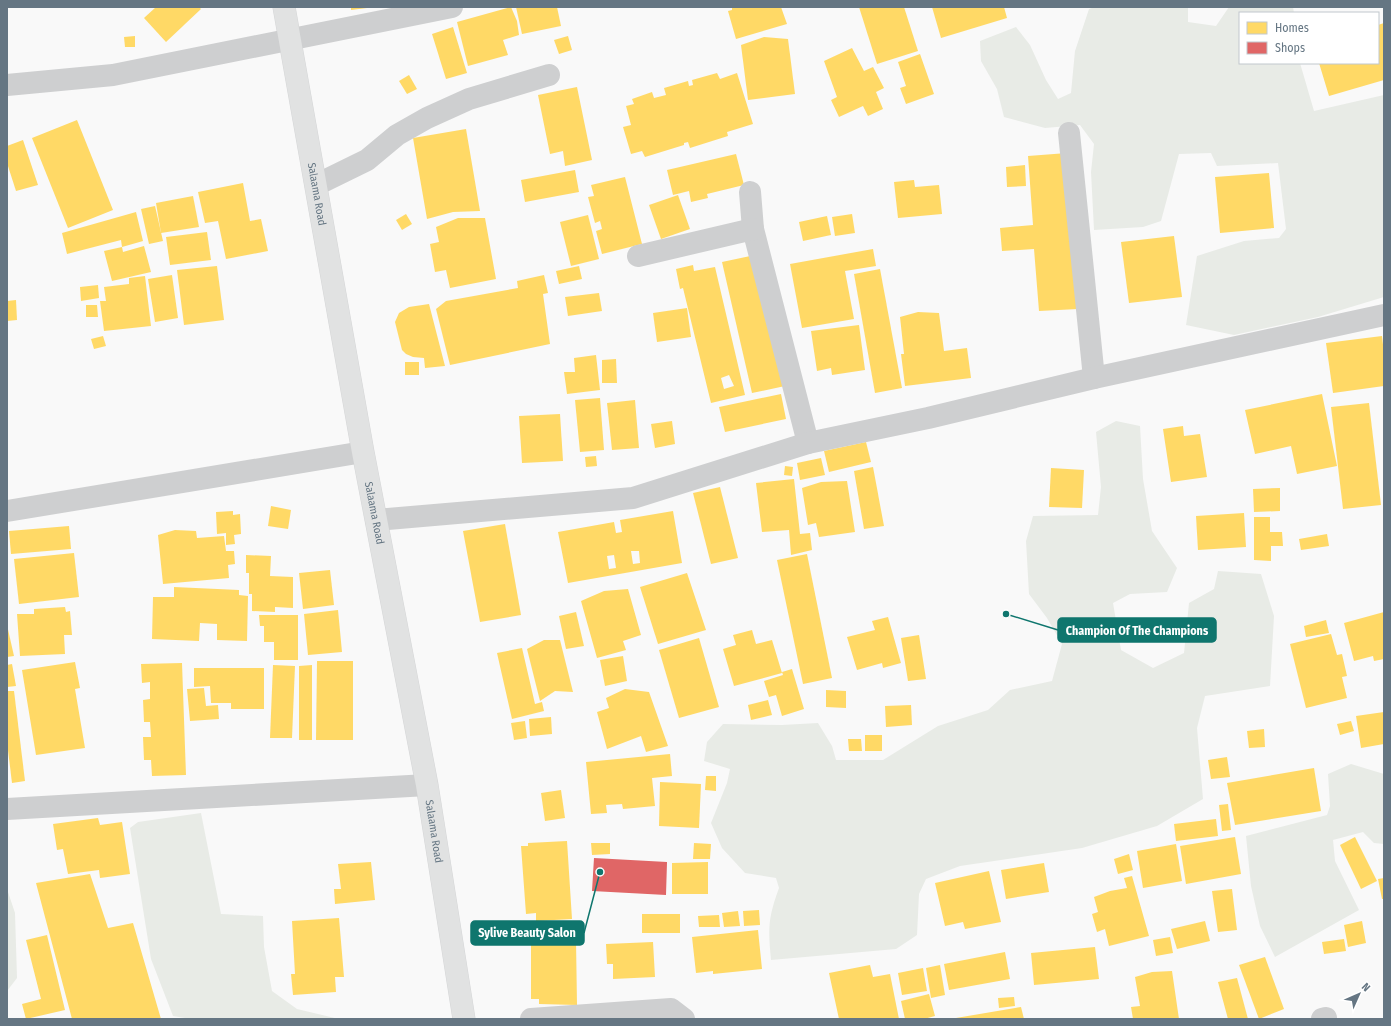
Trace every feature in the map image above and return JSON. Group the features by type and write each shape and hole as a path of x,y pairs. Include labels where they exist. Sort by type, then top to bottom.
{"main road":[{"name":"Salaama Road","path":"284,7 363,452 427,785 464,1019"}],"street":[{"path":"7,84 113,75 290,38 452,7"},
{"path":"316,185 367,160 397,135 427,118 469,99 549,75"},
{"path":"1069,132 1094,378"},
{"path":"750,192 753,229 808,443"},
{"path":"638,256 753,229"},
{"path":"376,520 633,498 808,443 928,418 1094,378 1384,315"},
{"path":"7,511 363,452"},
{"path":"7,809 427,785"},
{"path":"531,1019 671,1009 684,1019"}],"shaded area":[{"path":"1095,7 1188,7 1188,22 1216,26 1229,7 1293,7 1294,12 1239,12 1239,64 1300,64 1314,111 1384,95 1384,297 1318,317 1234,335 1186,325 1197,256 1244,241 1279,238 1286,229 1278,163 1217,166 1211,153 1179,154 1161,221 1143,227 1094,230 1091,172 1094,144 1080,125 1045,128 1004,117 997,89 981,61 980,41 1016,27 1030,45 1046,80 1058,99 1071,93 1075,51 1089,9"},
{"path":"1116,421 1140,426 1143,479 1152,531 1177,568 1167,592 1130,594 1113,603 1121,650 1153,668 1184,653 1189,603 1214,589 1218,571 1261,574 1274,616 1270,686 1205,696 1197,728 1203,799 1157,826 1082,848 960,866 926,879 919,894 917,935 896,949 771,960 769,939 770,923 779,888 776,878 745,873 722,848 711,823 727,783 730,769 704,761 707,742 723,724 782,725 818,723 832,746 836,760 883,760 938,726 988,710 1010,690 1052,681 1062,644 1047,618 1029,594 1026,541 1033,516 1098,515 1101,487 1096,432"},
{"path":"1351,764 1384,774 1384,844 1374,843 1363,832 1333,840 1335,861 1359,910 1275,957 1260,926 1251,886 1246,836 1327,815 1330,806 1328,774"},
{"path":"201,813 221,914 263,916 264,947 272,991 297,1009 339,1019 191,1019 173,1016 151,959 130,828 138,822"},
{"path":"7,889 15,913 17,978 7,991"}],"building: Homes":[{"path":"156,7 199,7 201,9 166,42 144,18"},
{"path":"351,7 367,7 367,8 351,10"},
{"path":"511,7 517,21 519,35 503,40 508,55 468,66 457,22"},
{"path":"516,7 557,7 561,26 522,34"},
{"path":"732,7 781,7 787,24 736,39 728,11 732,10"},
{"path":"859,7 904,7 918,51 877,64"},
{"path":"932,7 1004,7 1007,18 941,38"},
{"path":"1384,23 1384,80 1329,96 1319,64 1379,64 1379,25"},
{"path":"453,27 467,73 446,79 432,34"},
{"path":"135,36 135,47 125,47 124,37"},
{"path":"568,36 572,50 559,54 554,40"},
{"path":"764,37 788,39 795,94 748,100 741,45"},
{"path":"852,48 864,71 873,67 884,88 876,92 883,109 868,116 863,106 839,117 831,100 837,97 824,61"},
{"path":"920,54 934,94 906,104 900,88 906,86 898,62"},
{"path":"717,73 720,79 737,73 753,124 727,132 728,136 690,148 688,142 684,143 684,145 645,157 642,151 631,154 623,127 631,125 626,106 634,104 632,99 652,92 654,98 666,95 664,88 688,81 689,86 693,85 692,80"},
{"path":"409,75 417,89 407,94 399,81"},
{"path":"577,87 592,160 565,166 563,151 550,154 538,95"},
{"path":"77,120 113,210 68,228 32,138"},
{"path":"466,129 480,211 453,212 427,219 413,138"},
{"path":"23,140 38,185 16,191 7,163 7,146"},
{"path":"1067,153 1078,309 1039,311 1034,249 1002,251 1000,228 1033,225 1028,156"},
{"path":"736,154 744,185 707,194 708,198 691,202 689,191 673,195 667,170"},
{"path":"1025,165 1026,186 1007,187 1006,167"},
{"path":"575,170 579,192 525,202 521,180"},
{"path":"1269,173 1274,228 1220,233 1215,177"},
{"path":"625,177 642,244 602,254 596,231 602,229 600,221 595,223 588,197 594,196 591,185"},
{"path":"914,180 915,187 939,185 942,214 898,218 894,182"},
{"path":"243,183 250,221 261,219 268,251 226,259 218,221 205,223 198,192"},
{"path":"678,195 690,229 661,239 649,205"},
{"path":"193,196 199,227 161,233 156,203"},
{"path":"155,206 163,241 149,244 141,209"},
{"path":"136,212 143,241 122,247 121,240 67,254 62,233"},
{"path":"406,214 412,224 402,230 396,220"},
{"path":"852,214 855,233 835,236 832,217"},
{"path":"588,215 599,259 571,266 560,222"},
{"path":"827,216 831,235 803,241 799,222"},
{"path":"458,218 485,218 496,279 450,288 446,270 435,272 430,244 439,242 436,227"},
{"path":"207,232 211,260 170,265 166,237"},
{"path":"1174,236 1182,297 1129,303 1121,242"},
{"path":"144,246 151,272 112,281 104,251 122,247 123,252"},
{"path":"873,249 876,266 845,271 854,319 802,328 790,264"},
{"path":"755,255 785,386 752,393 722,262"},
{"path":"693,265 694,271 715,267 745,395 711,403 683,288 680,289 676,269","holes":["729,375 734,386 724,389 721,378"]},
{"path":"217,266 224,320 184,325 177,270"},
{"path":"579,266 582,279 559,284 556,271"},
{"path":"880,269 902,388 875,393 854,274"},
{"path":"172,275 178,318 155,322 148,279"},
{"path":"544,275 548,293 543,294 550,344 450,365 436,309 446,301 518,288 517,281"},
{"path":"145,276 151,326 104,331 100,301 106,301 104,287 129,284 129,278"},
{"path":"98,285 99,298 81,301 80,287"},
{"path":"599,293 602,311 568,316 565,297"},
{"path":"16,300 17,320 7,321 7,301"},
{"path":"429,304 445,366 425,368 424,358 413,357 406,354 402,350 395,322 399,313 409,307"},
{"path":"86,305 97,305 98,317 86,317"},
{"path":"687,308 691,337 657,342 653,313"},
{"path":"918,312 939,313 944,351 967,348 971,378 905,386 901,354 904,354 900,317"},
{"path":"859,325 865,370 832,375 831,368 817,371 811,331"},
{"path":"103,336 106,346 94,349 91,339"},
{"path":"1382,336 1384,353 1384,386 1333,393 1326,343"},
{"path":"596,355 600,390 567,394 564,372 575,372 574,358"},
{"path":"616,359 617,383 602,383 602,360"},
{"path":"405,362 419,362 419,375 405,375"},
{"path":"781,394 786,419 725,432 719,407"},
{"path":"1322,394 1337,466 1297,474 1291,446 1255,454 1245,410"},
{"path":"600,398 604,450 580,452 575,400"},
{"path":"635,400 639,448 612,450 607,403"},
{"path":"1369,403 1381,505 1343,509 1331,407"},
{"path":"560,414 563,461 522,463 519,416"},
{"path":"672,421 675,444 655,448 651,424"},
{"path":"1183,426 1184,436 1200,434 1207,477 1171,482 1163,429"},
{"path":"866,442 871,462 829,472 824,451"},
{"path":"596,456 597,466 586,467 585,457"},
{"path":"821,458 825,475 800,480 797,463"},
{"path":"785,466 793,467 792,476 784,475"},
{"path":"873,467 884,526 864,529 854,471"},
{"path":"1051,468 1084,470 1082,508 1049,507"},
{"path":"794,479 800,534 810,533 812,550 791,555 789,530 762,532 756,483"},
{"path":"847,481 855,532 819,537 816,523 808,525 802,488 821,482"},
{"path":"720,487 738,558 711,564 693,493"},
{"path":"1280,488 1280,511 1254,512 1253,489"},
{"path":"271,506 291,510 288,529 268,526"},
{"path":"233,511 233,515 240,514 241,534 234,535 235,544 226,545 226,533 217,534 216,512"},
{"path":"673,511 682,563 568,583 558,532 614,522 616,533 622,532 620,520","holes":["631,551 639,551 640,563 633,564","614,555 616,568 609,569 607,556"]},
{"path":"1244,513 1246,547 1198,550 1196,516"},
{"path":"1254,517 1270,517 1270,532 1282,532 1283,546 1271,546 1271,561 1254,560"},
{"path":"505,524 521,615 480,622 463,531"},
{"path":"69,526 71,549 11,554 9,531"},
{"path":"175,530 196,531 197,538 224,536 226,551 234,551 235,564 228,565 229,578 163,584 158,535"},
{"path":"1327,534 1329,546 1301,550 1299,539"},
{"path":"74,553 79,597 19,604 14,559"},
{"path":"807,554 832,678 803,684 777,560"},
{"path":"246,555 271,556 270,576 293,577 293,608 275,607 275,612 252,611 252,594 249,594 249,573 246,573"},
{"path":"330,570 334,605 303,609 299,573"},
{"path":"687,573 706,630 658,644 640,587"},
{"path":"174,587 239,590 239,595 248,596 247,641 217,640 217,624 200,623 199,641 152,639 153,597 174,597"},
{"path":"628,589 641,635 623,641 626,650 597,658 581,601 604,591"},
{"path":"65,607 66,612 70,611 72,635 64,635 65,654 20,656 17,614 34,614 34,609"},
{"path":"338,610 342,652 308,655 304,614"},
{"path":"576,612 584,646 566,649 559,616"},
{"path":"1384,612 1384,659 1374,661 1373,656 1354,661 1344,623"},
{"path":"259,615 298,615 298,660 274,660 274,642 264,642 264,626 260,626"},
{"path":"888,617 901,663 883,668 882,663 857,670 847,637 875,630 872,621"},
{"path":"1326,620 1329,633 1306,637 1304,626"},
{"path":"7,625 14,656 7,657"},
{"path":"752,630 756,644 772,640 782,673 734,686 723,649 736,645 733,635"},
{"path":"1331,634 1337,655 1342,654 1347,676 1342,677 1347,698 1306,708 1290,644"},
{"path":"919,635 926,679 908,681 901,638"},
{"path":"699,638 719,707 679,718 659,650"},
{"path":"544,640 560,640 573,692 555,691 540,701 527,649"},
{"path":"522,648 535,704 542,702 544,711 512,719 497,653"},
{"path":"623,656 627,681 605,686 600,660"},
{"path":"317,661 353,661 353,740 316,740"},
{"path":"75,662 80,688 75,689 85,748 36,755 22,670"},
{"path":"182,663 186,775 152,776 151,760 144,760 143,737 151,737 150,722 144,722 143,700 150,699 150,682 142,683 141,664"},
{"path":"12,664 16,686 7,687 7,665"},
{"path":"273,665 295,666 292,738 270,738"},
{"path":"312,665 312,740 299,740 299,666"},
{"path":"194,668 264,668 264,709 231,709 231,703 211,703 210,686 194,687"},
{"path":"792,669 804,709 782,716 776,695 769,697 764,681 783,675 782,672"},
{"path":"204,688 206,706 218,705 219,719 190,721 187,689"},
{"path":"625,689 649,692 668,746 646,752 641,736 607,749 597,712 609,708 606,698"},
{"path":"826,690 846,691 846,708 826,707"},
{"path":"7,691 14,691 25,781 12,783 7,742"},
{"path":"768,700 772,715 751,720 748,705"},
{"path":"911,705 912,725 886,727 885,706"},
{"path":"1384,712 1384,744 1361,748 1356,716"},
{"path":"551,717 552,734 530,736 529,719"},
{"path":"525,721 527,738 514,740 511,723"},
{"path":"1351,721 1354,731 1340,735 1337,724"},
{"path":"1264,729 1265,747 1249,748 1247,731"},
{"path":"865,735 882,735 882,751 865,751"},
{"path":"848,739 861,739 862,751 849,751"},
{"path":"670,754 672,776 652,778 655,806 623,809 622,804 606,805 607,813 591,814 586,762"},
{"path":"1227,757 1230,777 1211,779 1208,760"},
{"path":"1314,768 1321,811 1235,825 1227,783"},
{"path":"706,776 716,776 716,791 705,790"},
{"path":"660,782 701,784 699,828 659,826"},
{"path":"561,790 565,818 545,821 541,793"},
{"path":"1228,804 1231,830 1222,831 1219,805"},
{"path":"98,818 100,825 122,822 130,874 100,878 99,870 68,874 63,849 57,850 53,824"},
{"path":"1216,819 1218,836 1176,841 1174,824"},
{"path":"1235,837 1241,874 1186,884 1180,846"},
{"path":"1355,837 1377,881 1361,889 1340,845"},
{"path":"567,841 572,919 536,921 536,913 526,914 521,846 528,846 528,843"},
{"path":"591,843 610,843 610,854 592,855"},
{"path":"694,843 711,844 710,859 693,859"},
{"path":"1176,844 1182,881 1143,888 1137,851"},
{"path":"1129,854 1133,870 1118,874 1114,859"},
{"path":"371,862 375,900 335,904 334,889 341,889 338,864"},
{"path":"708,862 708,894 672,894 672,863"},
{"path":"1044,863 1049,892 1006,899 1001,870"},
{"path":"989,871 1001,922 965,929 963,922 945,926 935,883"},
{"path":"90,874 108,928 133,923 161,1019 72,1019 36,883"},
{"path":"1132,876 1149,936 1109,946 1105,929 1097,932 1092,914 1098,912 1094,897 1110,891 1127,888 1124,878"},
{"path":"1384,878 1384,899 1382,899 1378,879"},
{"path":"1232,889 1237,930 1218,932 1212,891"},
{"path":"759,910 760,925 744,926 743,911"},
{"path":"738,911 740,926 724,927 722,913"},
{"path":"642,914 680,914 680,933 642,933"},
{"path":"719,915 720,927 699,927 698,916"},
{"path":"339,918 344,977 335,977 336,992 293,995 291,974 295,974 292,921"},
{"path":"1205,921 1210,941 1177,949 1171,929"},
{"path":"1362,921 1366,943 1348,947 1344,925"},
{"path":"758,930 762,969 713,974 713,971 696,973 692,937"},
{"path":"47,935 65,1010 26,1019 22,1004 41,999 26,940"},
{"path":"1170,937 1173,953 1156,956 1153,940"},
{"path":"1344,939 1346,951 1324,954 1322,942"},
{"path":"531,940 576,940 577,1005 539,1004 539,999 531,999"},
{"path":"653,942 655,977 613,979 613,964 607,964 606,944"},
{"path":"1095,947 1099,979 1034,985 1031,953"},
{"path":"1005,952 1010,979 949,990 944,964"},
{"path":"1265,957 1284,1009 1259,1019 1239,965"},
{"path":"870,965 873,977 890,974 899,1019 839,1019 829,973"},
{"path":"940,965 945,995 931,998 926,968"},
{"path":"923,968 927,991 902,995 898,973"},
{"path":"1172,971 1179,1019 1133,1019 1131,1007 1140,1006 1135,977 1152,972"},
{"path":"1237,978 1248,1019 1228,1019 1218,982"},
{"path":"929,994 935,1016 924,1019 905,1019 901,1001"},
{"path":"1014,997 1015,1006 999,1008 998,998"},
{"path":"1021,1007 1024,1019 956,1019 956,1018"}],"building: Shops":[{"path":"594,858 667,862 666,895 592,891"}],"place":[{"name":"Champion Of The Champions","path":"1006,614"},
{"name":"Sylive Beauty Salon","path":"600,872"}]}
